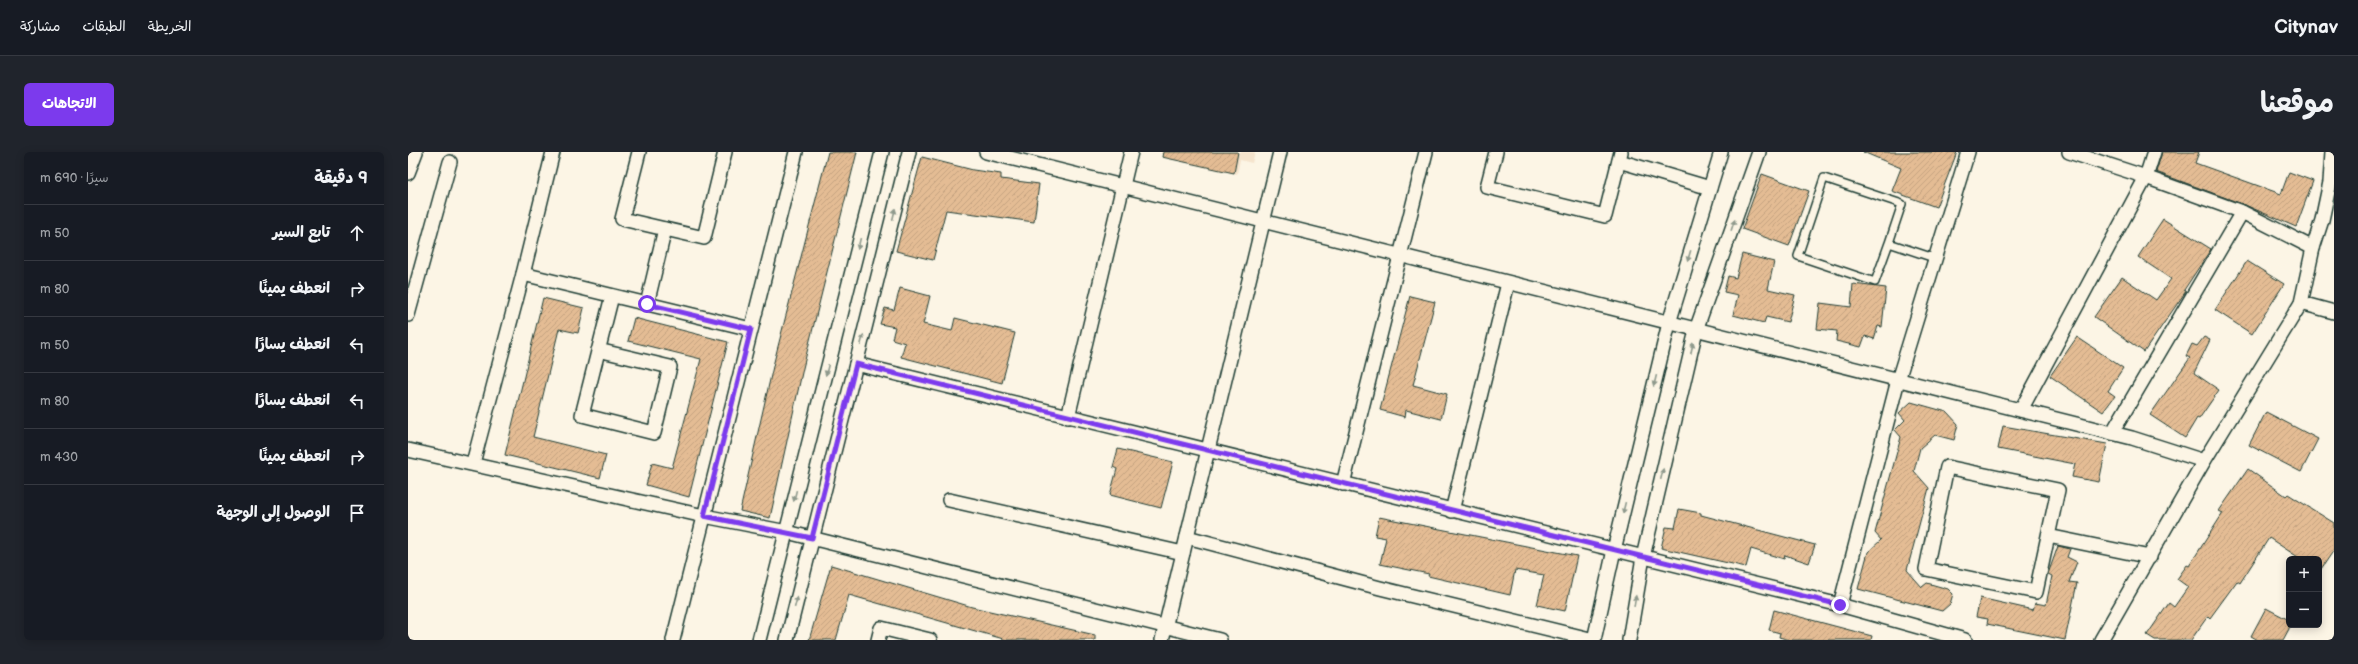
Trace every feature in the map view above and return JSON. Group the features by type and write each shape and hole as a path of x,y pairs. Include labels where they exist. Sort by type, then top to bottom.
{"street":[{"path":"408,173 416,152"},
{"path":"473,463 523,274 553,152"},
{"path":"638,152 622,218 704,238 725,152"},
{"path":"673,640 796,152"},
{"path":"759,640 882,152"},
{"path":"787,640 909,152"},
{"path":"986,152 1401,257 2112,433 2204,461"},
{"path":"1068,416 1131,152"},
{"path":"1162,640 1280,152"},
{"path":"1343,484 1401,257 1426,152"},
{"path":"1496,152 1487,188 1605,216 1620,156 1710,188"},
{"path":"1187,537 1380,588 1594,640 1614,550 1669,323 1721,152"},
{"path":"1629,640 1643,557 1696,330 1759,152"},
{"path":"1840,605 1898,380 1934,258 1968,152"},
{"path":"2069,152 2146,177 2242,212 2313,248"},
{"path":"2021,410 2146,177 2154,152"},
{"path":"2101,640 2204,461 2301,303 2330,182 2332,152"},
{"path":"408,315 450,162"},
{"path":"2112,433 2242,212"},
{"path":"647,304 665,229"},
{"path":"523,274 751,329"},
{"path":"1452,511 1508,283"},
{"path":"598,350 670,367 654,432 582,415 598,350 612,296"},
{"path":"2301,303 2334,312"},
{"path":"856,364 1207,452 1840,605 1965,640"},
{"path":"408,450 473,463 704,516 787,532 1220,640"},
{"path":"1947,467 2058,490 2048,536 2036,592 1926,569 1947,467"},
{"path":"948,500 1183,553"},
{"path":"2048,536 2150,557"},
{"path":"878,640 881,628 930,640"}],"lane":[{"path":"1824,178 1902,204 1889,243 1875,282 1798,256 1824,178"},
{"path":"1889,243 1934,258"}],"shaded area":[{"path":"1161,152 1255,152 1252,163 1240,160 1237,174 1161,154"}],"building":[{"path":"828,152 857,152 803,368 770,518 740,511 774,362"},
{"path":"1163,152 1238,152 1234,173 1162,157"},
{"path":"1863,152 1957,152 1936,207 1892,191 1901,168"},
{"path":"2162,152 2199,152 2195,163 2281,194 2289,172 2313,181 2296,227 2245,205 2156,172"},
{"path":"922,157 973,170 1001,174 1001,179 1039,184 1034,222 946,210 933,260 896,251"},
{"path":"1762,174 1809,191 1789,246 1742,229"},
{"path":"2163,219 2211,249 2184,290 2186,291 2144,352 2094,317 2122,277 2156,300 2171,279 2138,257"},
{"path":"1742,254 1774,262 1768,289 1795,295 1788,322 1766,317 1764,323 1733,315 1738,295 1724,292 1728,276 1736,278"},
{"path":"2247,261 2284,284 2252,334 2215,310"},
{"path":"1853,284 1886,288 1882,327 1878,326 1874,339 1865,336 1861,347 1836,341 1837,331 1817,329 1820,303 1851,307"},
{"path":"900,288 930,296 923,324 952,331 955,318 1015,333 1002,383 901,357 905,343 892,339 895,327 880,324 885,308 894,310"},
{"path":"1410,296 1435,302 1413,385 1447,394 1441,419 1406,410 1405,417 1380,410"},
{"path":"543,298 584,308 578,333 559,329 533,437 606,455 600,478 505,455"},
{"path":"634,318 728,342 689,497 646,485 652,463 672,468 701,359 628,341"},
{"path":"2077,337 2123,368 2108,391 2115,396 2103,412 2050,376"},
{"path":"2204,337 2210,340 2194,373 2219,390 2199,419 2197,418 2185,438 2150,415 2190,358 2186,356 2192,344 2197,346"},
{"path":"1911,402 1947,412 1958,424 1954,440 1935,435 1920,448 1914,471 1929,488 1907,570 1922,587 1927,583 1948,589 1953,594 1950,604 1942,611 1858,589 1868,552 1881,540 1875,533 1901,437 1895,430 1905,420 1899,413"},
{"path":"2266,412 2318,439 2301,472 2249,445"},
{"path":"2003,426 2107,444 2099,482 2072,477 2075,464 1998,449"},
{"path":"1118,449 1173,462 1161,508 1110,495 1117,469 1113,467"},
{"path":"2248,469 2286,496 2288,494 2334,523 2334,550 2322,568 2322,556 2296,556 2269,538 2240,583 2237,581 2210,618 2208,616 2191,640 2155,640 2147,635 2169,603 2174,607 2188,587 2177,579 2187,565 2189,566 2223,513 2219,511"},
{"path":"1679,509 1701,513 1701,515 1815,545 1809,563 1785,555 1784,559 1751,549 1746,567 1661,548 1666,527 1675,528"},
{"path":"1379,517 1577,556 1565,611 1537,605 1544,575 1515,570 1510,595 1428,576 1429,574 1380,564 1386,538 1375,536"},
{"path":"2058,546 2070,549 2067,557 2077,562 2069,582 2077,583 2065,640 1987,624 1988,619 1976,617 1980,598 2033,610 2035,603 2046,605 2052,576 2048,574"},
{"path":"831,565 972,607 1095,635 1095,640 1007,640 849,595 836,640 809,640"},
{"path":"2266,608 2286,618 2286,628 2289,629 2283,640 2258,640 2251,636"},
{"path":"1774,610 1872,636 1871,640 1789,640 1779,637 1780,633 1769,630"}],"route":[{"path":"647,304 751,329 704,516 812,538 856,364 1207,452 1840,605"}]}
